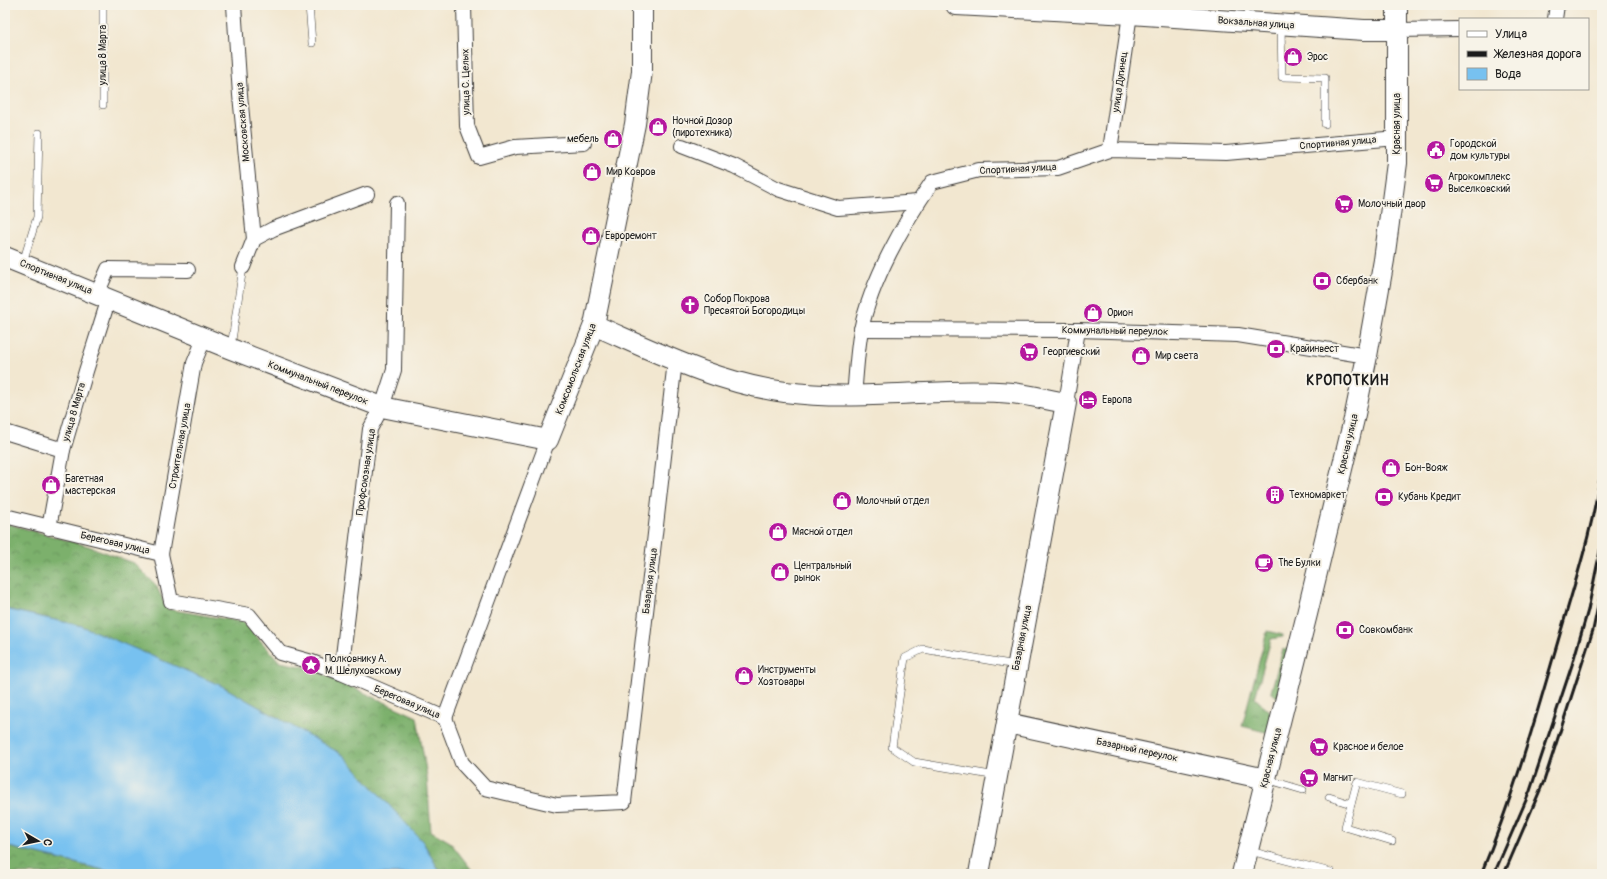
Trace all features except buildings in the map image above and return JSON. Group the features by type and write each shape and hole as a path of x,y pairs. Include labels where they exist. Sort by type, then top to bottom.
{"main road":[{"name":"Комсомольская улица","path":"548,440 594,325 635,124 642,71 642,5"},
{"name":"Вокзальная улица","path":"956,5 1130,14 1154,10 1281,24 1364,30 1397,30"},
{"name":"Красная улица","path":"1242,874 1354,419 1367,356 1384,260 1397,163 1397,5"},
{"name":"Спортивная улица","path":"14,260 103,296"},
{"name":"Коммунальный переулок","path":"103,296 231,350 382,407 548,440"},
{"path":"594,325 675,361 743,385 785,392 854,397 966,392 1013,393 1066,403"},
{"name":"Базарная улица","path":"979,874 1066,403"},
{"name":"Базарный переулок","path":"1007,724 1266,779"}],"street":[{"name":"Московская улица","path":"234,5 240,95 254,239"},
{"name":"улица С. Целых","path":"464,5 467,126 479,156 515,147 584,143"},
{"path":"1555,18 1557,5"},
{"name":"улица Дугинец","path":"1110,150 1130,14"},
{"name":"Вокзальная улица","path":"1397,30 1459,29"},
{"name":"Спортивная улица","path":"854,397 861,330 877,279 918,202 932,182 979,170 1058,168 1110,150 1226,153 1397,138"},
{"path":"682,146 734,166 778,189 838,208 918,202"},
{"path":"243,267 254,239 274,229 367,194"},
{"name":"Профсоюзная улица","path":"341,673 370,429 382,407 394,370 397,203"},
{"name":"Спортивная улица","path":"103,296 108,269 188,270"},
{"name":"улица 8 Марта","path":"49,528 63,450 86,371 103,296"},
{"name":"Коммунальный переулок","path":"861,330 1078,330 1238,335 1367,356"},
{"name":"Базарная улица","path":"1066,403 1078,330"},
{"name":"Строительная улица","path":"161,554 194,363 204,338"},
{"name":"Базарная улица","path":"445,718 462,763 485,788 557,805 624,802 675,361"},
{"path":"5,432 63,450"},
{"name":"Комсомольская улица","path":"445,718 548,440"},
{"name":"Береговая улица","path":"5,516 49,528 161,554 171,601 249,615 280,653 312,662 341,673 445,718"}],"lane":[{"name":"улица 8 Марта","path":"103,5 103,105"},
{"path":"309,5 312,43"},
{"path":"1281,24 1282,77 1325,78 1325,124"},
{"path":"14,260 37,217 39,133"},
{"path":"231,350 243,267"},
{"path":"998,776 914,762 892,747 905,658 923,649 1017,665"},
{"path":"1266,779 1303,790"},
{"path":"1392,841 1345,827 1357,782 1402,794"},
{"path":"1329,797 1351,804"},
{"path":"1247,850 1275,859 1331,872"}],"green space":[{"path":"5,523 88,546 134,563 156,585 167,609 243,622 280,662 310,668 417,717 427,777 431,831 450,842 475,874 441,874 423,842 82,626 5,609"},
{"path":"1267,631 1283,635 1283,637 1271,639 1255,698 1273,715 1269,733 1242,726"},
{"path":"1290,648 1278,698 1271,692 1283,649"},
{"path":"5,846 120,874 5,874"}],"water":[{"path":"5,609 82,626 222,686 343,755 423,842 441,874 120,874 5,846"}],"railway":[{"path":"1481,874 1503,817 1541,700 1584,552 1595,507 1602,462"},
{"path":"1494,874 1530,791 1572,665 1588,610 1602,541"},
{"path":"1504,874 1544,781 1593,630 1602,587"}],"place":[{"name":"Эрос","path":"1293,57"},
{"name":"Ночной Дозор (пиротехника)","path":"658,127"},
{"name":"мебель","path":"613,139"},
{"name":"Городской дом культуры","path":"1436,150"},
{"name":"Мир Ковров","path":"592,172"},
{"name":"Агрокомплекс Выселковский","path":"1434,183"},
{"name":"Молочный двор","path":"1344,204"},
{"name":"Евроремонт","path":"591,236"},
{"name":"Сбербанк","path":"1322,281"},
{"name":"Собор Покрова Пресвятой Богородицы","path":"690,305"},
{"name":"Орион","path":"1093,313"},
{"name":"Крайинвест","path":"1276,349"},
{"name":"Георгиевский","path":"1029,352"},
{"name":"Мир света","path":"1141,356"},
{"name":"Европа","path":"1088,400"},
{"name":"Бон-Вояж","path":"1391,468"},
{"name":"Багетная мастерская","path":"51,485"},
{"name":"Техномаркет","path":"1275,495"},
{"name":"Кубань Кредит","path":"1384,497"},
{"name":"Молочный отдел","path":"842,501"},
{"name":"Мясной отдел","path":"778,532"},
{"name":"The Булки","path":"1264,563"},
{"name":"Центральный рынок","path":"780,572"},
{"name":"Совкомбанк","path":"1345,630"},
{"name":"Полковнику А. М. Шелуховскому","path":"311,665"},
{"name":"Инструменты Хозтовары","path":"744,676"},
{"name":"Красное и белое","path":"1319,747"},
{"name":"Магнит","path":"1309,778"}],"district":[{"name":"КРОПОТКИН","path":"1348,380"}]}
